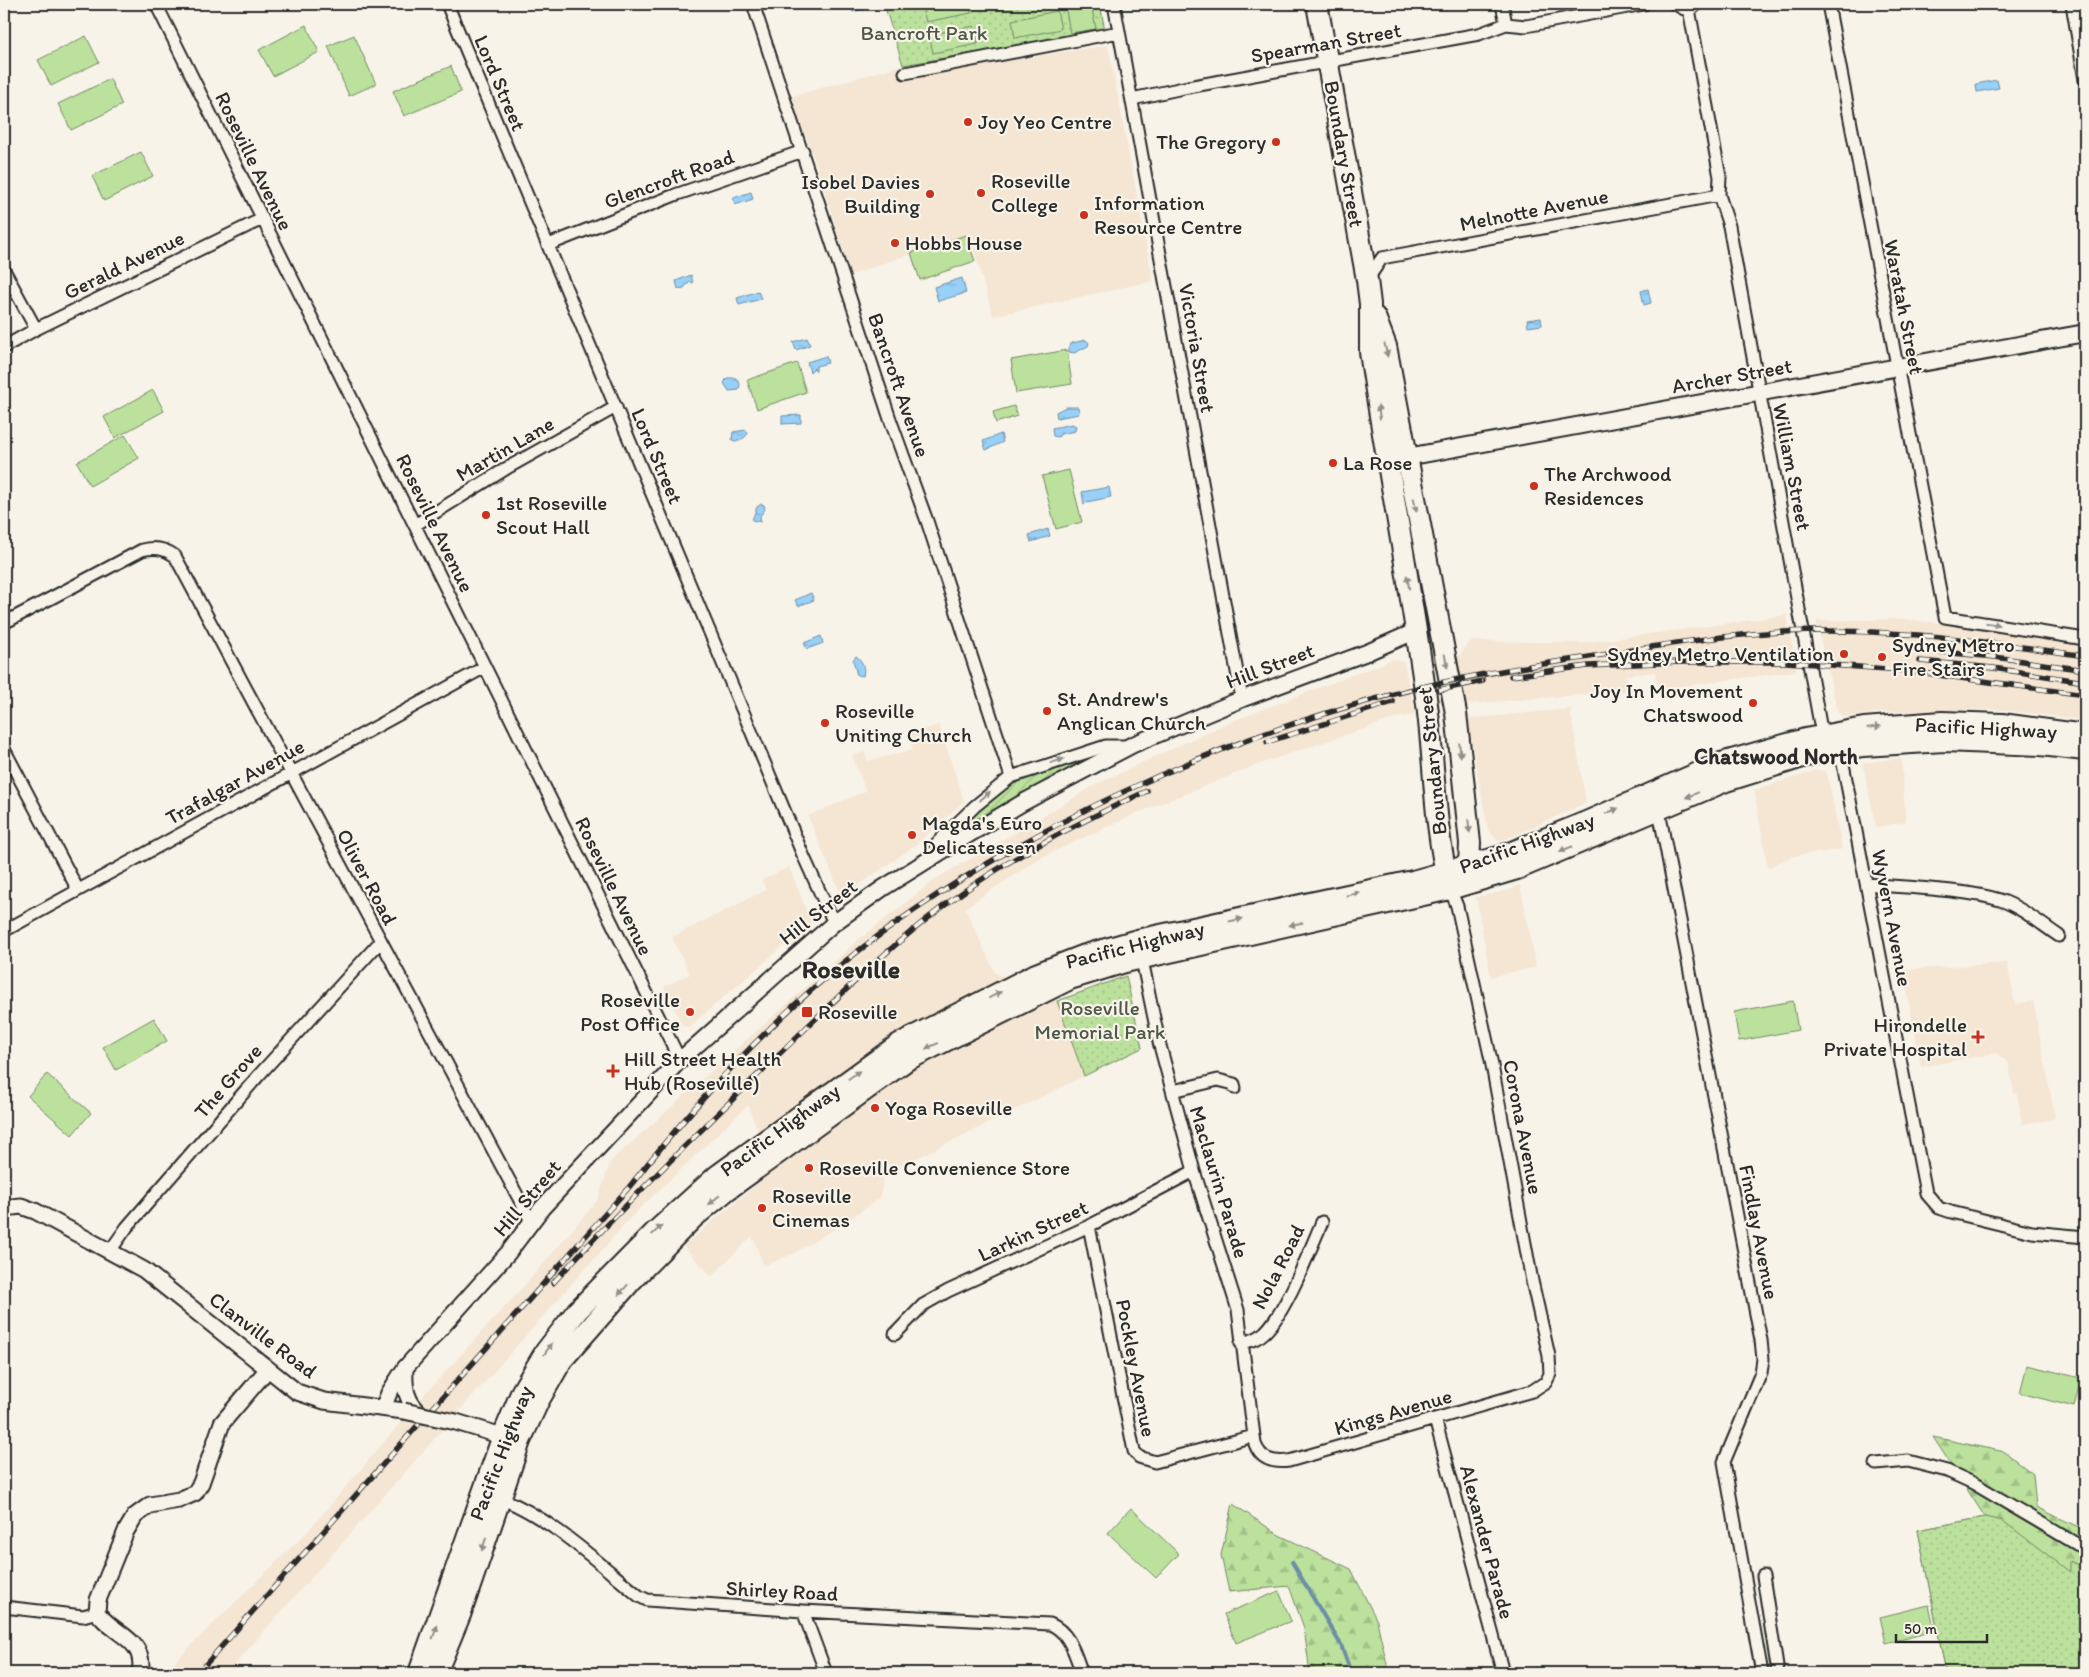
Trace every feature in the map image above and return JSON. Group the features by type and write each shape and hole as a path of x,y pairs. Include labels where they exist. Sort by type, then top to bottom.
{"highway":[{"name":"Boundary Street","path":"1317,4 1370,304 1386,346 1416,630 1430,723 1441,848 1448,881"},
{"name":"Boundary Street","path":"1397,458 1456,713 1470,836 1469,865"},
{"name":"Pacific Highway","path":"420,1673 512,1438 522,1391 546,1351 577,1311 654,1232 718,1175 899,1044 1054,966 1448,881 1517,869 1657,801 1721,763 1831,743 1902,724 1942,722 2002,724 2085,735"},
{"name":"Pacific Highway","path":"1831,743 1872,745 1944,741 2041,745 2085,750"},
{"name":"Pacific Highway","path":"1469,865 1657,801"},
{"path":"1448,881 1469,865"},
{"name":"Pacific Highway","path":"436,1673 460,1615 491,1495"}],"main road":[{"name":"Archer Street","path":"1397,458 2085,333"}],"street":[{"name":"Roseville Avenue","path":"156,4 680,1060"},
{"name":"Lord Street","path":"447,4 803,854 834,923"},
{"name":"Bancroft Avenue","path":"753,4 1011,777"},
{"name":"Victoria Street","path":"1114,4 1242,699"},
{"path":"1502,4 1506,24"},
{"name":"Spearman Street","path":"1132,100 1188,87 1479,34 1506,24 1526,26 1644,4"},
{"path":"1675,4 1680,8 1693,7"},
{"name":"Waratah Street","path":"1828,4 1945,617 2085,639"},
{"path":"2072,4 2085,80"},
{"name":"William Street","path":"1693,7 1720,176 1720,195 1729,226 1820,724 1831,743"},
{"path":"905,73 1119,32"},
{"name":"Glencroft Road","path":"548,245 675,195 803,151"},
{"name":"Melnotte Avenue","path":"1367,280 1382,258 1720,195"},
{"name":"Gerald Avenue","path":"4,347 36,329 262,220"},
{"path":"4,270 36,329"},
{"name":"Martin Lane","path":"415,525 507,468 616,407"},
{"name":"Oliver Road","path":"4,623 142,550 150,548 168,550 175,556 532,1223"},
{"name":"Hill Street","path":"384,1408 389,1393 405,1368 508,1253 542,1208 680,1060 834,923 883,888 1024,802 1132,745 1242,699 1368,652 1416,630"},
{"name":"Trafalgar Avenue","path":"4,931 485,667"},
{"name":"Wyvern Avenue","path":"1831,743 1843,764 1926,1193 1930,1200 1939,1208 1951,1212 2032,1232 2085,1236"},
{"path":"932,859 937,843 975,806 1011,777 1106,746 1132,745"},
{"path":"4,749 78,890"},
{"name":"Findlay Avenue","path":"1657,801 1761,1340 1763,1358 1761,1373 1724,1462 1762,1673"},
{"name":"Corona Avenue","path":"1448,881 1457,906 1492,1069 1532,1281 1549,1356 1550,1374"},
{"path":"1867,884 1976,895 2001,900 2019,909 2059,936"},
{"name":"The Grove","path":"110,1251 127,1227 258,1074 380,942"},
{"name":"Maclaurin Parade","path":"1139,949 1159,1042 1194,1171 1238,1310 1254,1436"},
{"path":"1173,1092 1218,1080 1234,1084 1236,1088"},
{"name":"Larkin Street","path":"895,1334 923,1305 948,1291 1089,1226 1194,1171"},
{"name":"Clanville Road","path":"4,1208 28,1208 144,1270 291,1388 310,1397 344,1404 384,1408 407,1407 422,1415 456,1422 512,1438"},
{"name":"Nola Road","path":"1241,1343 1254,1340 1266,1330 1281,1309 1306,1260 1322,1222"},
{"name":"Pockley Avenue","path":"1089,1226 1134,1451 1139,1457 1155,1462 1254,1436"},
{"path":"405,1368 407,1407"},
{"path":"140,1673 142,1663 136,1647 97,1612 98,1600 130,1523 146,1508 179,1500 195,1493 204,1477 222,1424 268,1370"},
{"name":"Kings Avenue","path":"1254,1436 1261,1456 1268,1460 1282,1462 1532,1391 1546,1382 1550,1374"},
{"name":"Alexander Parade","path":"1435,1420 1502,1673"},
{"path":"1876,1464 1908,1461 1947,1471 1974,1483 2085,1549"},
{"name":"Shirley Road","path":"491,1495 527,1510 546,1522 639,1596 647,1600 803,1611 1050,1624 1059,1628 1065,1634 1082,1673"},
{"path":"1763,1576 1778,1673"},
{"path":"4,1607 83,1616 97,1612"},
{"path":"803,1611 826,1673"}],"shaded area":[{"name":"Roseville College","path":"1108,45 1153,281 993,316 969,233 851,275 813,154 790,97 903,65 904,78"},
{"path":"1787,615 1796,671 1658,689 1655,672 1626,675 1628,691 1466,704 1456,660 1471,641 1584,643"},
{"path":"1903,619 2085,645 2085,720 1994,709 1883,712 1844,717 1838,713 1816,621"},
{"path":"1394,659 1404,663 1415,715 1396,718 1262,763 1137,813 1038,859 965,908 995,973 1057,1001 1084,1076 884,1174 880,1198 838,1227 794,1253 764,1266 752,1236 712,1276 683,1246 773,1171 748,1105 631,1217 227,1673 163,1673 309,1530 426,1393 525,1285 597,1201 611,1161 862,937 936,879 1099,783 1225,724"},
{"path":"1570,709 1586,803 1506,839 1498,840 1488,830 1468,719"},
{"path":"939,725 964,801 917,844 842,897 808,816 866,791 852,756 864,752 868,761 913,750 908,735"},
{"path":"1901,758 1906,822 1876,827 1863,763"},
{"path":"1818,770 1825,771 1828,777 1842,849 1793,856 1768,868 1754,790"},
{"path":"789,867 811,922 689,1027 683,1026 664,987 690,974 672,937 766,890 762,880"},
{"path":"1520,885 1536,967 1491,977 1476,897 1510,890"},
{"name":"Hirondelle Private Hospital","path":"2007,963 2015,1004 2033,1001 2055,1117 2051,1120 2022,1124 2017,1093 2014,1094 2008,1062 1995,1053 1921,1067 1903,970"}],"green space":[{"name":"Bancroft Park","path":"884,4 1100,4 1105,31 903,65"},
{"path":"922,4 970,4 971,13 926,22"},
{"path":"1065,4 1091,4 1096,29 1070,33"},
{"path":"1057,11 1061,29 1015,38 1012,20"},
{"path":"306,25 319,52 273,76 259,50"},
{"path":"974,26 978,44 933,53 929,35"},
{"path":"354,35 376,84 349,96 328,46"},
{"path":"86,36 99,62 51,86 38,60"},
{"path":"451,66 461,92 404,116 393,91"},
{"path":"110,79 122,105 71,130 58,104"},
{"path":"141,152 153,176 104,201 92,176"},
{"path":"966,235 975,261 920,280 911,253"},
{"path":"1067,350 1072,384 1016,393 1011,360"},
{"path":"797,363 806,392 757,409 747,380"},
{"path":"153,390 164,411 115,438 104,417"},
{"path":"1014,406 1017,416 996,423 993,412"},
{"path":"125,435 139,458 90,486 77,462"},
{"path":"1069,470 1082,522 1056,529 1042,476"},
{"path":"1107,751 940,847 1003,790 1019,781"},
{"name":"Roseville Memorial Park","path":"1126,976 1142,1048 1084,1076 1057,1001"},
{"path":"1793,1001 1798,1030 1739,1041 1734,1012"},
{"path":"154,1018 167,1041 116,1070 103,1047"},
{"path":"47,1074 91,1113 72,1135 28,1096"},
{"path":"2027,1365 2081,1378 2074,1407 2020,1393"},
{"path":"1933,1437 2005,1452 2033,1474 2036,1507 2085,1530 2085,1673 1946,1673 1918,1530 1985,1517"},
{"path":"1233,1504 1279,1535 1351,1569 1377,1621 1389,1673 1310,1673 1304,1628 1289,1586 1229,1592 1221,1555"},
{"path":"1131,1508 1179,1554 1156,1578 1108,1533"},
{"path":"1985,1517 2003,1521 2070,1572 2070,1561 2085,1568 2085,1673 1946,1673 1918,1530"},
{"path":"1279,1591 1291,1621 1236,1643 1224,1614"},
{"path":"1929,1605 1935,1631 1886,1643 1880,1617"}],"water":[{"path":"857,4 878,4 853,12 851,6"},
{"path":"1997,80 1999,88 1977,92 1976,84"},
{"path":"751,192 753,199 735,205 733,198"},
{"path":"691,275 693,283 690,282 684,288 678,289 676,281"},
{"path":"962,278 966,293 938,301 934,287"},
{"path":"1648,289 1651,303 1644,305 1641,291"},
{"path":"758,291 761,299 739,305 737,298"},
{"path":"1541,318 1542,325 1528,327 1527,320"},
{"path":"807,338 810,345 796,350 793,342"},
{"path":"1086,340 1089,343 1088,346 1074,353 1069,352 1069,346 1072,343"},
{"path":"826,356 828,363 816,366 816,371 814,368 810,372 807,362"},
{"path":"727,378 736,378 740,384 739,390 729,391 724,383"},
{"path":"1066,407 1078,407 1079,414 1057,418 1056,412"},
{"path":"801,415 801,423 782,424 782,416"},
{"path":"1072,424 1076,426 1075,431 1061,434 1058,437 1053,436 1052,428"},
{"path":"746,430 748,433 743,438 736,441 732,440 733,432"},
{"path":"1001,434 1003,442 986,450 983,441"},
{"path":"1109,487 1111,497 1087,502 1084,505 1082,492"},
{"path":"761,504 764,505 765,509 760,516 761,522 752,520 757,507"},
{"path":"1048,529 1050,536 1031,542 1029,535"},
{"path":"811,593 814,600 798,606 795,600"},
{"path":"821,636 823,643 807,649 804,643"},
{"path":"856,656 863,665 863,676 857,675 853,660"}],"waterway":[{"path":"1292,1562 1341,1645 1351,1673"}],"railway":[{"path":"198,1673 630,1186 709,1092 765,1033 795,1004 857,952 917,909 980,868 1046,830 1115,796 1185,765 1256,737 1327,713 1398,693 1513,669 1704,639 1795,631 1924,635 2085,656"},
{"path":"1920,650 1995,657 2085,670"},
{"path":"1920,661 1993,668 2085,682"},
{"path":"1511,676 1588,666 1681,662 1786,662 1902,670 2085,695"},
{"path":"1439,690 1483,681"},
{"path":"1267,742 1393,702"},
{"path":"553,1283 579,1254 716,1115 842,993 914,929 966,890 1009,862 1077,825 1147,791"}],"place":[{"name":"Joy Yeo Centre","path":"968,122"},
{"name":"The Gregory","path":"1276,142"},
{"name":"Roseville College","path":"981,193"},
{"name":"Isobel Davies Building","path":"930,194"},
{"name":"Information Resource Centre","path":"1084,215"},
{"name":"Hobbs House","path":"895,243"},
{"name":"La Rose","path":"1333,463"},
{"name":"The Archwood Residences","path":"1534,486"},
{"name":"1st Roseville Scout Hall","path":"486,515"},
{"name":"Sydney Metro Ventilation","path":"1844,654"},
{"name":"Sydney Metro Fire Stairs","path":"1882,657"},
{"name":"Joy In Movement Chatswood","path":"1753,703"},
{"name":"St. Andrew's Anglican Church","path":"1047,711"},
{"name":"Roseville Uniting Church","path":"825,723"},
{"name":"Magda's Euro Delicatessen","path":"912,835"},
{"name":"Roseville Post Office","path":"690,1012"},
{"name":"Roseville","path":"807,1012"},
{"name":"Hirondelle Private Hospital","path":"1978,1037"},
{"name":"Hill Street Health Hub (Roseville)","path":"613,1071"},
{"name":"Yoga Roseville","path":"875,1108"},
{"name":"Roseville Convenience Store","path":"809,1168"},
{"name":"Roseville Cinemas","path":"762,1208"}],"district":[{"name":"Chatswood North","path":"1776,756"},
{"name":"Roseville","path":"851,969"}]}
